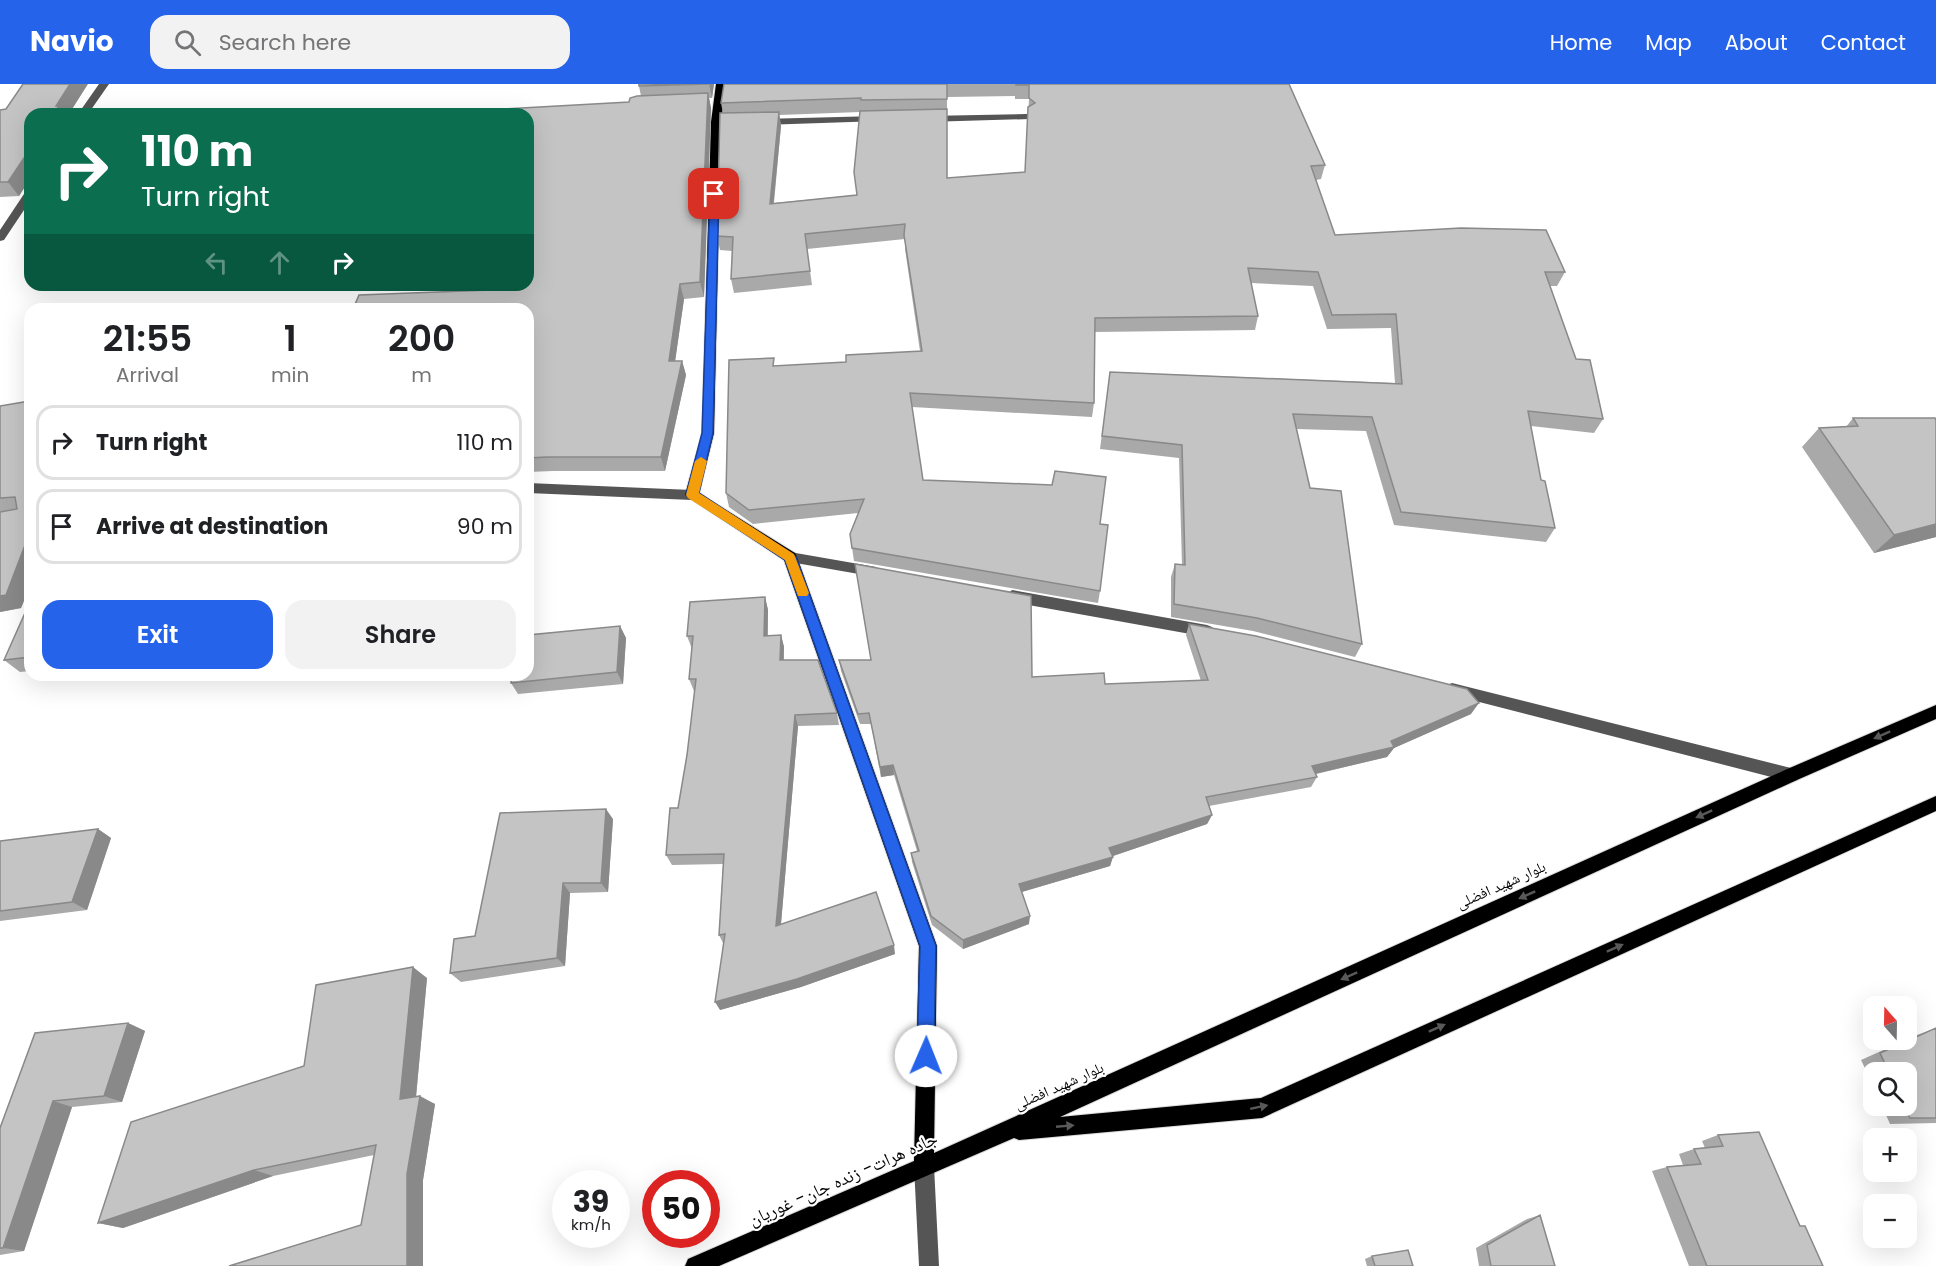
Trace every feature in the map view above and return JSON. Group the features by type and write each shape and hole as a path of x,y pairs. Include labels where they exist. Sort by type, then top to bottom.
{"main road":[{"path":"721,84 712,104 722,122 708,433 692,495 790,557 928,946 924,1166"},
{"name":"بلوار شهید افضلی","path":"1007,1131 1791,775 1936,712"},
{"name":"بلوار شهید افضلی","path":"1007,1131 1262,1108 1936,802"},
{"name":"جاده هرات- زنده جان- غوریان","path":"696,1266 1007,1131"}],"street":[{"path":"87,108 104,84"},
{"path":"919,119 1027,117"},
{"path":"752,122 884,119"},
{"path":"0,238 24,202"},
{"path":"534,488 692,495"},
{"path":"790,557 894,576"},
{"path":"998,594 1218,633"},
{"path":"1436,685 1791,775"},
{"path":"924,1166 929,1266"}],"building":[{"path":"23,84 70,84 56,106 59,106 58,108 24,108 24,158 8,182 0,182 0,110 6,109"},
{"path":"639,84 709,84 639,86"},
{"path":"724,84 947,84 947,99 861,100 861,98 721,103"},
{"path":"1016,84 1289,84 1325,165 1311,166 1335,235 1461,228 1546,230 1565,272 1545,272 1576,359 1590,360 1603,419 1528,411 1541,480 1545,481 1555,528 1401,512 1372,417 1293,414 1310,488 1341,491 1362,644 1257,618 1174,604 1175,564 1185,565 1182,445 1102,436 1110,372 1402,384 1396,314 1332,315 1318,272 1248,268 1258,316 1095,318 1094,403 910,393 923,480 1052,485 1055,471 1106,477 1100,524 1108,525 1100,591 852,548 850,534 864,499 749,510 726,493 729,360 774,358 773,366 846,362 846,355 922,351 904,235 905,224 805,234 810,271 731,279 733,237 717,236 720,113 779,112 770,204 857,195 854,172 860,111 947,109 947,178 1025,172 1028,107 1035,103 1029,98 1029,85"},
{"path":"708,93 700,282 680,284 669,361 682,361 661,457 534,458 534,303 356,303 359,295 534,291 534,108 520,108 629,102 630,98"},
{"path":"24,402 24,548 6,595 0,596 0,512 17,509 15,497 0,498 0,406"},
{"path":"1853,418 1935,418 1936,524 1894,535 1819,428 1858,426"},
{"path":"855,564 1031,596 1032,677 1104,673 1105,684 1208,680 1189,624 1256,636 1467,689 1479,703 1391,741 1394,747 1312,766 1317,777 1206,797 1212,815 1109,848 1113,857 1019,884 1030,916 963,940 931,916 911,853 919,851 893,765 880,767 869,713 858,714 839,660 871,660"},
{"path":"765,597 764,636 781,635 780,660 818,660 837,713 795,715 776,926 876,892 894,945 797,979 715,1002 725,934 719,935 724,854 666,855 670,808 678,808 696,679 689,679 693,636 687,636 690,602"},
{"path":"24,615 24,658 4,660"},
{"path":"620,626 617,672 534,681 534,634"},
{"path":"606,809 601,883 563,883 557,958 450,973 454,939 475,936 500,813"},
{"path":"98,829 72,902 0,911 0,841"},
{"path":"413,967 400,1099 420,1096 407,1174 407,1266 229,1266 361,1225 376,1145 254,1170 98,1223 131,1122 304,1066 316,985"},
{"path":"128,1023 104,1096 53,1101 3,1248 0,1248 0,1128 35,1033"},
{"path":"1936,1028 1936,1118 1910,1118 1909,1116 1917,1116 1917,1062 1884,1062 1880,1053 1887,1050 1917,1050 1917,1036"},
{"path":"1759,1132 1800,1226 1805,1226 1823,1266 1707,1266 1667,1167 1701,1164 1694,1149 1723,1146 1718,1135"},
{"path":"1540,1215 1555,1266 1491,1266 1487,1245"},
{"path":"1408,1250 1413,1266 1375,1266 1372,1256"}],"slow traffic":[{"path":"701,461 692,495 790,557 802,593"}],"route":[{"path":"714,194 708,433 692,495 790,557 928,946 926,1056"}]}
